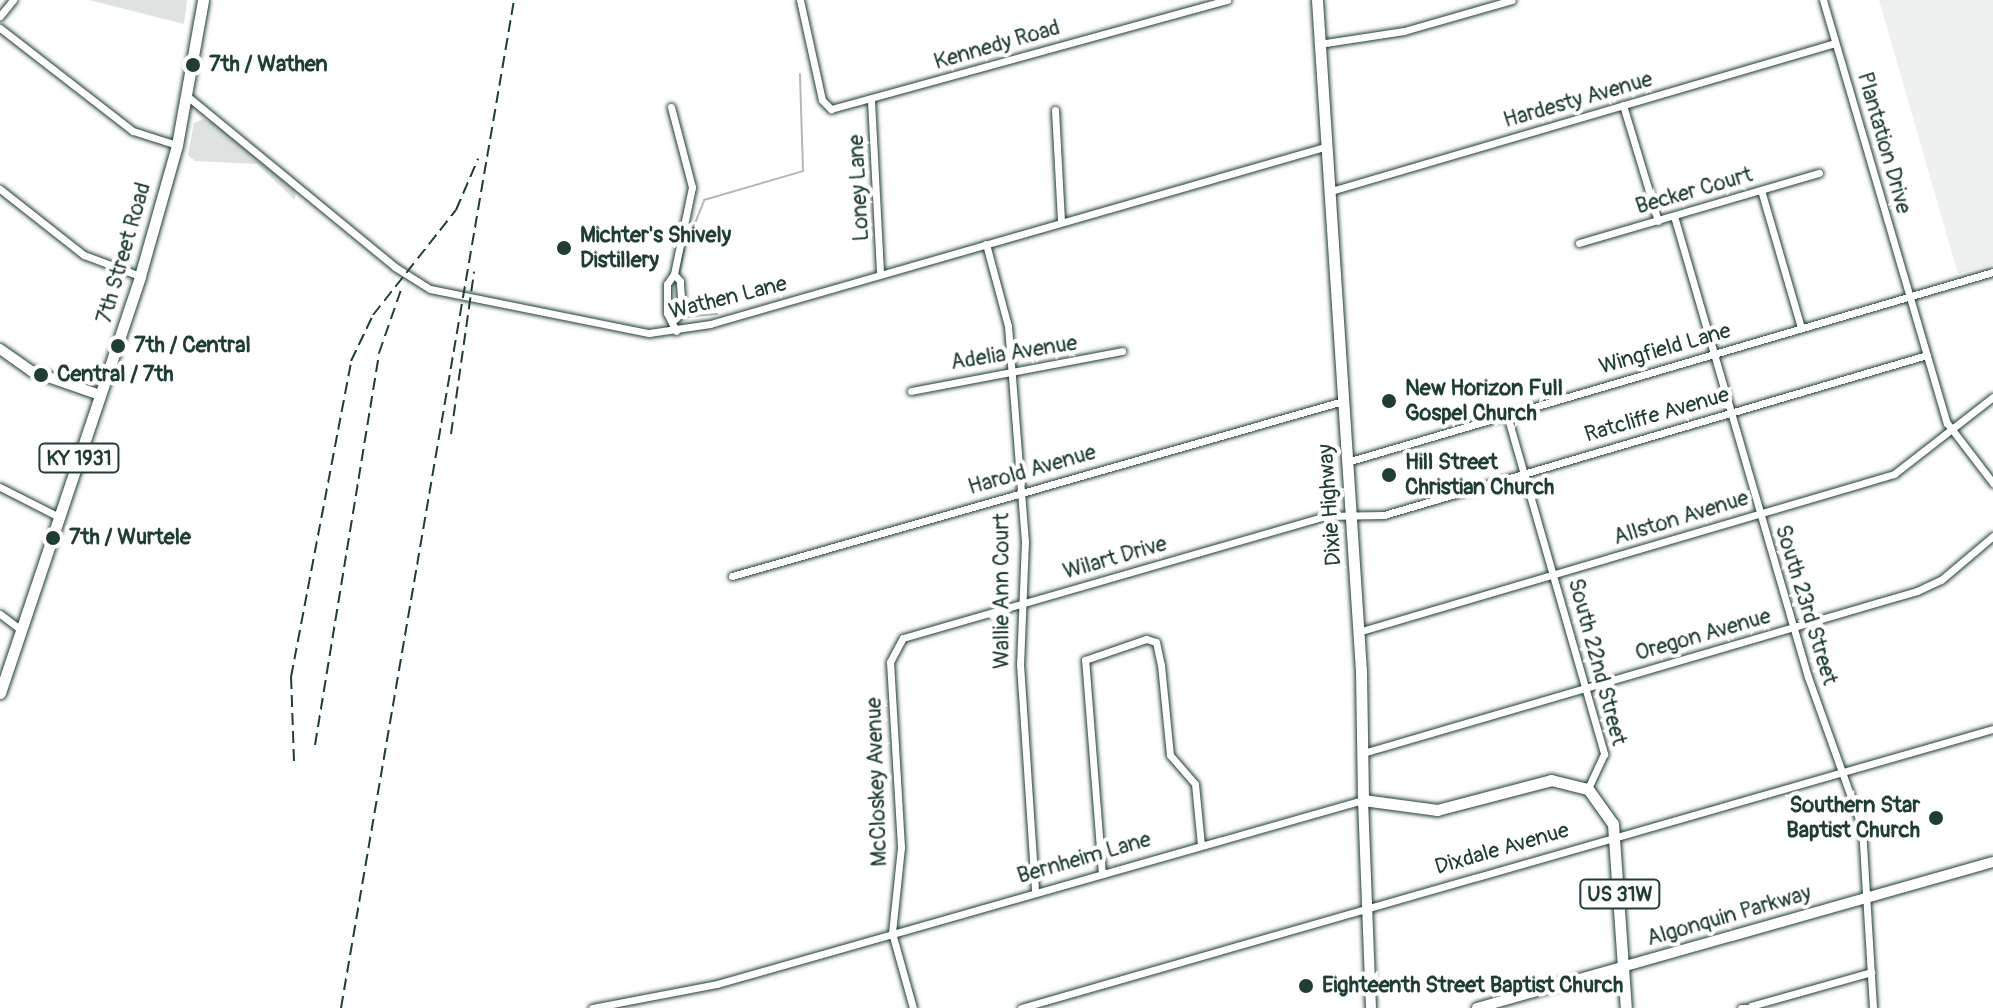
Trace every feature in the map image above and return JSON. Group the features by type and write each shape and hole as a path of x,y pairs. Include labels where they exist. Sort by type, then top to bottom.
{"main road":[{"name":"7th Street Road","path":"0,693 140,276 177,145 203,0"},
{"name":"Dixie Highway","path":"1317,0 1358,632 1371,1008"},
{"path":"0,349 31,371 100,395"},
{"name":"Bernheim Lane","path":"1363,800 1437,810 1551,780 1588,789"},
{"name":"US 31W","path":"1588,789 1609,815 1614,836 1626,1008"},
{"name":"Algonquin Parkway","path":"1477,1008 1993,862"}],"street":[{"path":"0,16 13,0"},
{"path":"800,2 812,0"},
{"name":"Kennedy Road","path":"800,2 825,105 839,109 1227,0"},
{"path":"1319,44 1404,31 1512,0"},
{"name":"Plantation Drive","path":"1823,0 1951,430"},
{"path":"0,28 133,131 177,145"},
{"name":"Hardesty Avenue","path":"1331,191 1835,43"},
{"name":"Wathen Lane","path":"187,96 395,267 430,289 616,329 676,331 1328,146"},
{"name":"Loney Lane","path":"871,100 880,274"},
{"path":"1623,105 1658,221"},
{"path":"671,107 692,187 674,274 667,284 667,313 675,319 676,331"},
{"path":"1055,110 1061,221"},
{"name":"Becker Court","path":"1579,243 1819,173"},
{"path":"0,189 84,255 140,276"},
{"path":"1761,190 1801,328"},
{"name":"South 23rd Street","path":"1674,216 1793,628 1862,828 1873,1008"},
{"name":"Wallie Ann Court","path":"986,244 1004,303 1025,541 1021,604 1035,892"},
{"name":"Wingfield Lane","path":"1347,462 1993,272"},
{"path":"674,274 680,281 682,312 675,319"},
{"name":"Adelia Avenue","path":"911,391 1122,351"},
{"name":"Ratcliffe Avenue","path":"1351,517 1362,520 1927,355"},
{"name":"Allston Avenue","path":"1358,632 1894,474 1993,397"},
{"name":"Harold Avenue","path":"732,576 1343,401"},
{"name":"South 22nd Street","path":"1507,415 1604,754 1588,789"},
{"path":"1951,430 1993,483"},
{"path":"0,487 59,517"},
{"name":"Wilart Drive","path":"893,647 913,635 1282,528 1334,514 1351,517"},
{"name":"Oregon Avenue","path":"1363,753 1931,585 1993,536"},
{"path":"0,614 21,630"},
{"path":"1102,874 1085,660 1146,639 1156,642 1161,665 1170,755 1195,784 1201,845"},
{"name":"McCloskey Avenue","path":"893,647 901,847 892,933 913,1008"},
{"name":"Dixdale Avenue","path":"1021,1008 1366,906 1993,729"},
{"name":"Bernheim Lane","path":"592,1008 717,984 1363,800"},
{"path":"1741,1008 1871,972"}],"shaded area":[{"path":"89,0 187,0 184,24"},
{"path":"1879,0 1993,0 1993,264 1958,274"},
{"path":"203,119 218,124 296,189 295,200 257,164 195,161 188,155 194,123"}],"waterway":[{"path":"691,233 704,200 803,171 800,74"},
{"path":"679,274 684,250"},
{"path":"683,317 717,314"}],"railway":[{"path":"341,1008 514,0"},
{"path":"294,761 291,677 351,361 373,315 456,210 478,159"},
{"path":"451,434 474,272"},
{"path":"315,745 379,353 401,290"}],"place":[{"name":"7th / Wathen","path":"193,65"},
{"name":"Michter's Shively Distillery","path":"564,248"},
{"name":"7th / Central","path":"118,346"},
{"name":"Central / 7th","path":"41,375"},
{"name":"New Horizon Full Gospel Church","path":"1389,401"},
{"name":"Hill Street Christian Church","path":"1389,475"},
{"name":"7th / Wurtele","path":"53,538"},
{"name":"Southern Star Baptist Church","path":"1936,818"},
{"name":"Eighteenth Street Baptist Church","path":"1306,986"}]}
